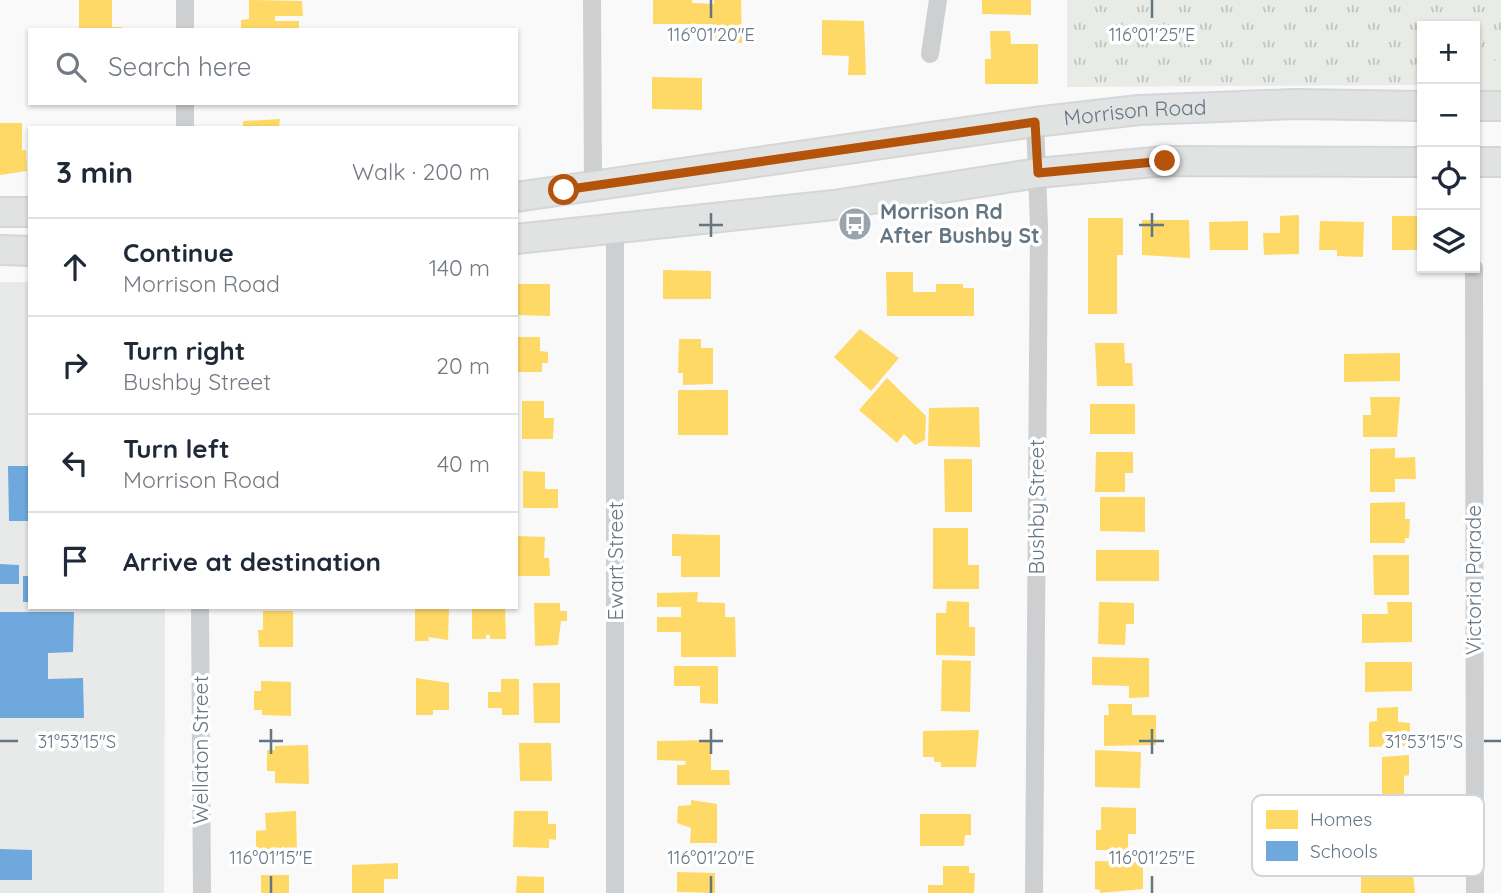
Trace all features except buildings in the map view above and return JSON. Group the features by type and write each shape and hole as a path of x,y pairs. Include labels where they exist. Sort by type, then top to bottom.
{"main road":[{"name":"Morrison Road","path":"518,197 1035,122 1139,110 1295,104 1417,106"},
{"path":"1480,106 1501,106"},
{"path":"518,239 834,205 1038,173 1165,161 1417,162"},
{"path":"1480,162 1501,162"},
{"path":"0,212 28,212"},
{"path":"0,250 28,251"}],"street":[{"path":"185,0 185,28"},
{"path":"593,0 593,186"},
{"path":"930,54 938,0"},
{"path":"185,105 185,126"},
{"name":"Bushby Street","path":"1034,893 1038,173 1035,122"},
{"name":"Ewart Street","path":"615,229 615,893"},
{"name":"Victoria Parade","path":"1474,273 1475,795"},
{"name":"Wellaton Street","path":"200,609 202,893"}],"shaded area":[{"path":"0,282 28,282 28,609 165,609 164,893 0,893"}],"green space":[{"path":"1067,0 1501,0 1501,85 1480,85 1480,21 1417,21 1417,85 1067,87"},
{"path":"1501,56 1501,90 1480,90 1480,72"}],"place":[{"name":"Morrison Rd After Bushby St","path":"855,224"}],"route":[{"path":"564,190 1035,122 1038,173 1165,161"}]}
